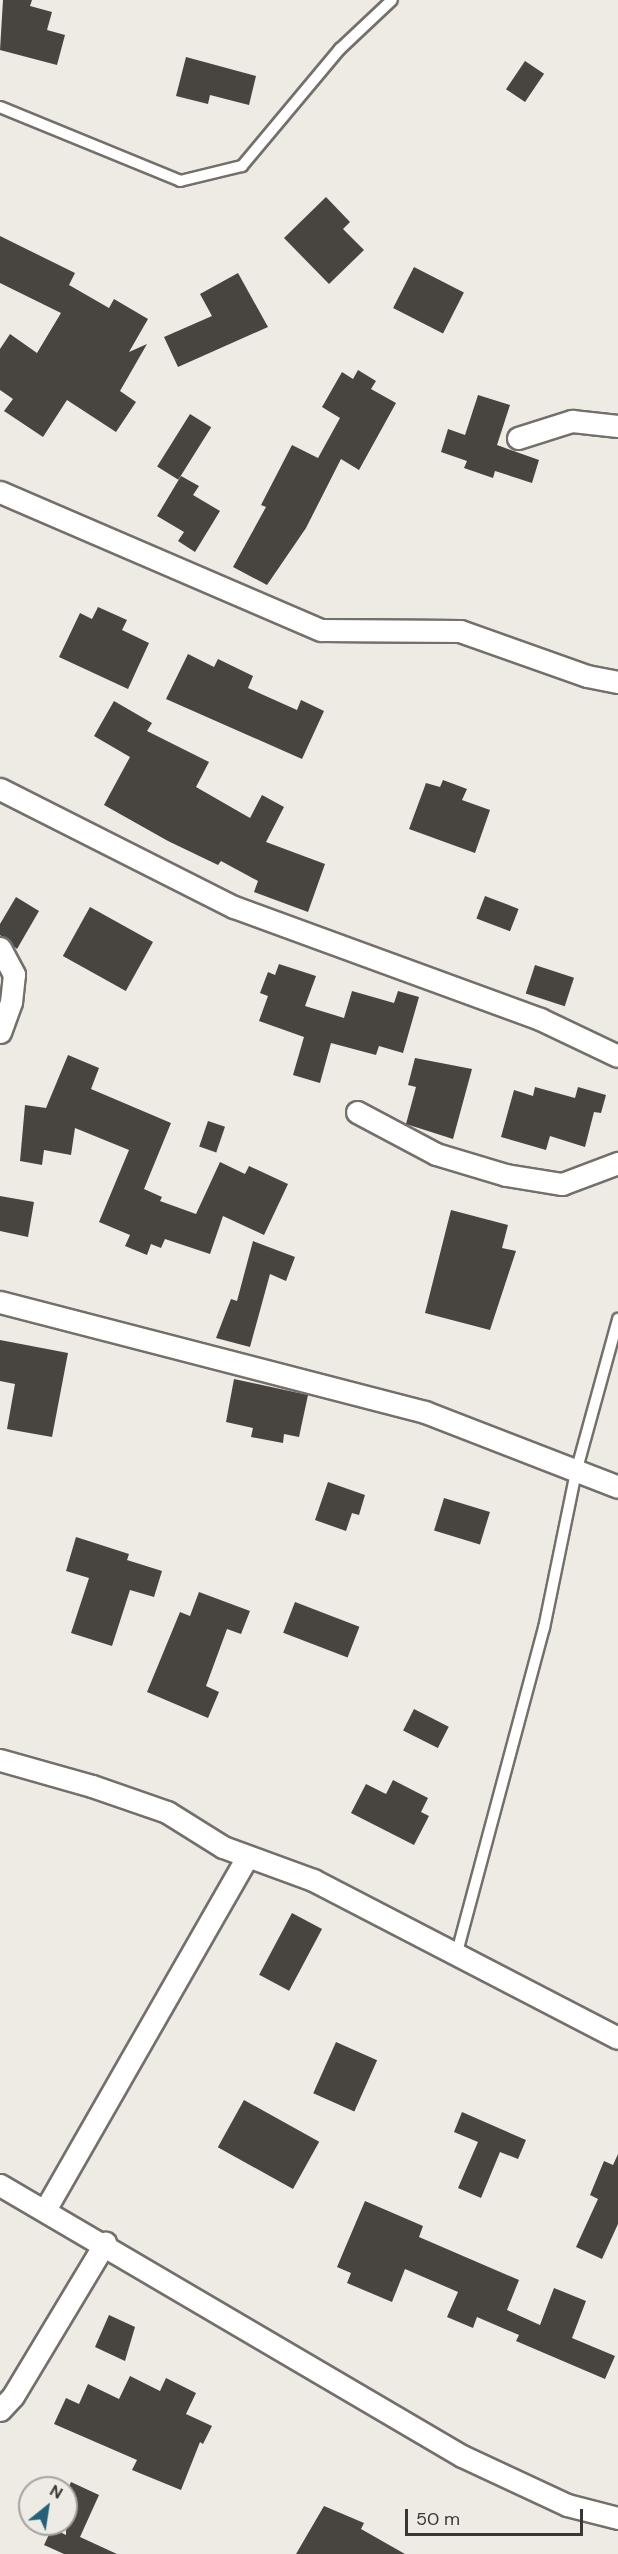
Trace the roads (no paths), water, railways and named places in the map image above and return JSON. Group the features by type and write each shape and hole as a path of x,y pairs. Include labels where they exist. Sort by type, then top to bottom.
{"street":[{"path":"518,438 572,422 618,426"},
{"path":"0,492 321,630 460,631 587,676 618,682"},
{"path":"0,789 234,906 540,1019 618,1056"},
{"path":"0,948 14,974 11,1002 0,1032"},
{"path":"357,1112 436,1154 506,1175 562,1184 618,1163"},
{"path":"0,1302 425,1412 576,1472 618,1486"},
{"path":"0,1760 167,1812 247,1858 313,1880 618,2038"},
{"path":"45,2210 247,1858"},
{"path":"0,2185 105,2243 462,2456 567,2505 618,2518"},
{"path":"0,2410 13,2396 105,2243"}],"lane":[{"path":"0,107 180,182 242,166 340,49 392,0"},
{"path":"456,1956 543,1628 576,1472 618,1319"}]}
